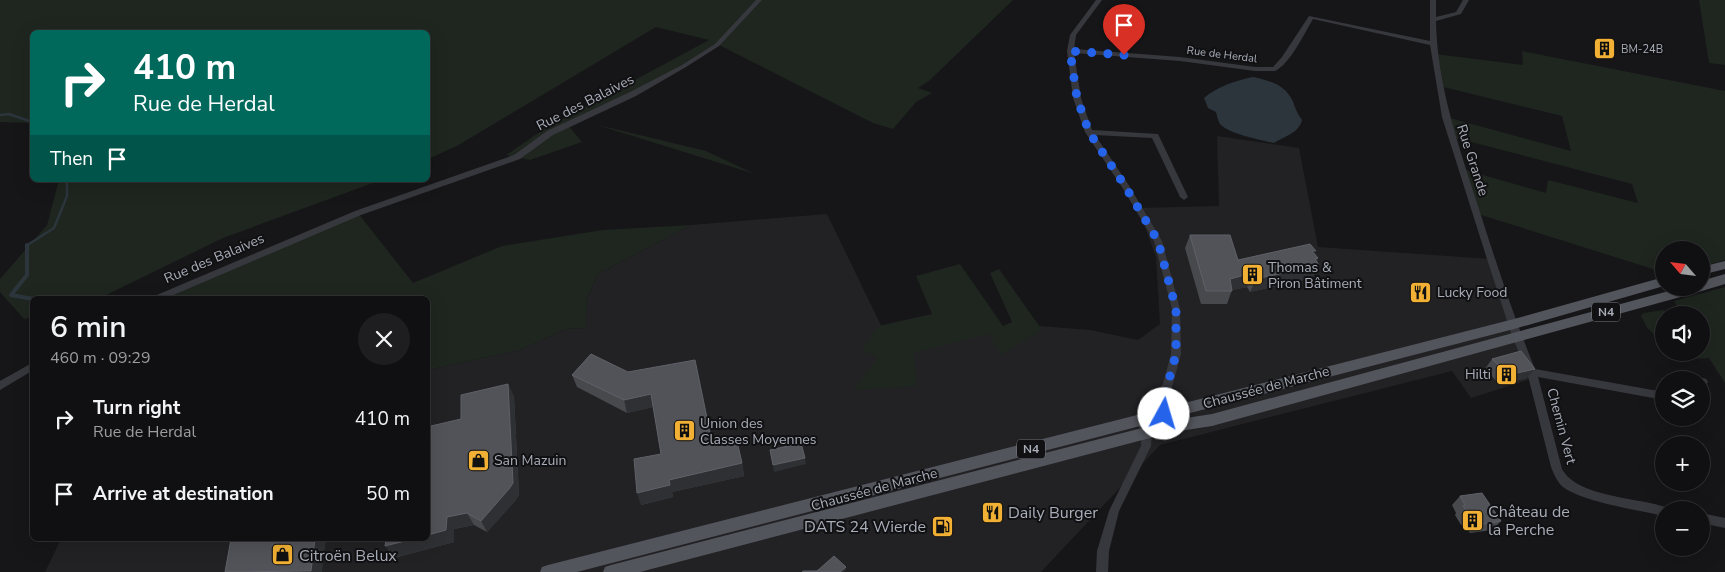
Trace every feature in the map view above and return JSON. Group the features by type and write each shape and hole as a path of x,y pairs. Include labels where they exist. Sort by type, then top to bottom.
{"main road":[{"path":"1710,269 1725,265"},
{"path":"1710,283 1725,279"},
{"name":"Chaussée de Marche","path":"1516,330 1655,284"},
{"name":"Chaussée de Marche","path":"611,572 1168,420 1516,330 1661,296"},
{"name":"Chaussée de Marche","path":"548,572 586,567 655,546 1143,427"}],"street":[{"name":"Rue des Balaives","path":"162,296 350,216 517,157 550,132 633,94 717,45 759,0"},
{"path":"1099,0 1073,35 1070,51 1077,98 1089,132 1125,186 1158,241 1176,309 1176,354 1164,398 1168,420"},
{"name":"Rue Grande","path":"1433,0 1433,44 1446,117 1516,330"},
{"path":"1434,20 1459,13 1466,0"},
{"name":"Rue de Herdal","path":"1070,51 1180,59 1248,68 1275,69 1285,58 1311,17 1433,44"},
{"path":"1089,132 1156,136 1184,197"},
{"name":"Chemin Vert","path":"1516,330 1532,372 1556,467 1560,476 1568,484 1582,492 1655,508"},
{"path":"0,386 30,368"},
{"path":"1532,372 1655,394"},
{"path":"1102,572 1103,551 1107,531 1123,490 1146,446 1143,427"},
{"path":"1710,520 1725,523"}],"shaded area":[{"path":"0,0 757,0 717,45 684,66 568,125 582,142 530,160 506,155 544,129 709,40 656,27 457,146 430,158 430,30 30,30 30,123 0,122"},
{"path":"762,0 1013,0 929,81 918,88 932,93 916,102 893,129 873,123 719,45"},
{"path":"1699,0 1725,0 1725,65 1709,63"},
{"path":"1522,51 1725,91 1725,260 1710,264 1710,241 1655,241 1655,272 1653,269 1478,214 1462,169 1546,193 1548,180 1638,203 1632,184 1452,137 1446,117 1571,151 1562,116 1439,86 1435,54 1523,65"},
{"path":"1253,77 1273,83 1286,91 1302,120 1295,131 1274,143 1224,128 1219,123 1216,112 1208,108 1204,98 1227,84"},
{"path":"594,124 706,151 755,174"},
{"path":"1217,136 1299,148 1318,247 1491,259 1531,379 1471,398 1452,371 1160,445 1041,572 45,572 60,541 430,541 430,370 520,350 566,329 586,328 587,298 598,274 691,225 827,214 891,346 1039,326 1090,330 1138,340 1160,324 1156,257 1138,208 1219,206"},
{"path":"58,182 376,182 223,238 104,296 30,296 30,318 24,319 0,292 0,279 47,225"},
{"path":"358,213 413,283 502,246 603,230 691,225 598,274 587,298 586,328 566,329 520,350 430,370 430,296 162,296"},
{"path":"960,264 1003,326 1012,322 990,273 999,269 1042,330 1001,355 989,334 914,353 917,386 853,390 878,357 862,351 878,326 932,314 916,276"},
{"path":"1725,287 1725,383 1710,360 1710,306 1677,306 1674,301 1692,296 1710,296 1710,291"},
{"path":"1655,311 1655,336 1646,326 1641,316 1644,313"}],"building":[{"path":"1190,235 1230,235 1238,260 1310,244 1316,251 1312,251 1318,258 1315,259 1319,265 1256,279 1252,273 1230,279 1232,291 1206,291"},
{"path":"1521,351 1535,369 1508,375 1492,359"},
{"name":"Union des Classes Moyennes","path":"591,354 628,372 695,360 712,442 736,437 742,463 669,480 670,485 637,493 634,459 661,454 651,394 624,400 572,375"},
{"name":"San Mazuin","path":"508,384 513,483 481,521 467,513 447,517 446,530 430,534 431,426 461,419 461,395"},
{"path":"801,443 805,458 773,465 770,450"},
{"path":"1482,493 1501,521 1478,525 1463,506 1465,505 1460,496"},
{"name":"Citroën Belux","path":"231,541 315,541 311,571 225,572"},
{"path":"386,541 405,541 385,546"},
{"path":"834,556 846,567 840,572 802,572 817,571"}],"waterway":[{"path":"0,115 9,114 30,121"},
{"path":"27,245 54,228 67,196 67,182"},
{"path":"27,245 27,275 11,295 30,298"}],"place":[{"name":"BM-24B","path":"1605,49"},
{"name":"Thomas & Piron Bâtiment","path":"1252,275"},
{"name":"Lucky Food","path":"1421,292"},
{"name":"Hilti","path":"1507,374"},
{"name":"Union des Classes Moyennes","path":"684,431"},
{"name":"San Mazuin","path":"478,460"},
{"name":"Daily Burger","path":"992,512"},
{"name":"Château de la Perche","path":"1472,520"},
{"name":"DATS 24 Wierde","path":"942,526"},
{"name":"Citroën Belux","path":"283,555"}],"route":[{"path":"1124,55 1070,51 1077,98 1089,132 1125,186 1158,241 1176,309 1176,354 1164,398 1164,414"}]}
